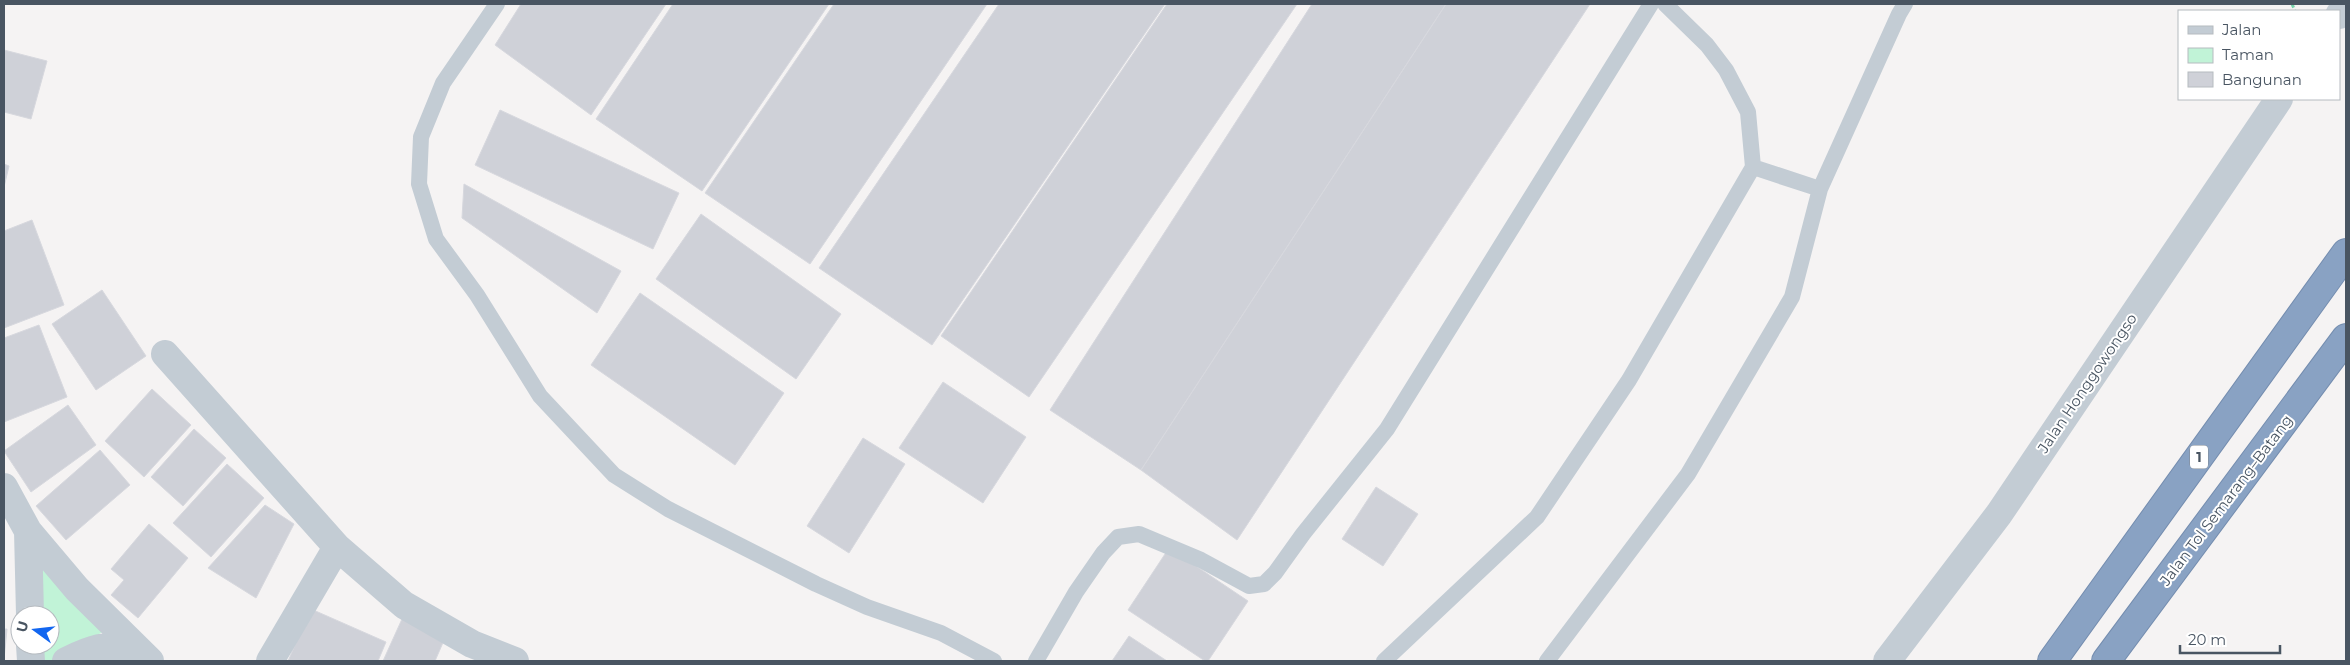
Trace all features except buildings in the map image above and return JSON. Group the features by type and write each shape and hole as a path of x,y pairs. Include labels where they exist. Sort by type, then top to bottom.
{"highway":[{"name":"1","path":"2052,661 2346,253"},
{"name":"Jalan Tol Semarang–Batang","path":"2106,661 2346,338"}],"street":[{"name":"Jalan Honggowongso","path":"1887,661 1999,514 2278,100"},
{"path":"165,354 337,547 404,605 468,652 515,661"},
{"path":"4,487 28,531 77,589 142,654"},
{"path":"28,531 30,605"},
{"path":"270,661 337,547"},
{"path":"66,661 97,647 142,654"}],"lane":[{"path":"497,4 442,83 421,137 419,184 436,239 477,295 540,396 614,475 668,509 816,584 866,607 941,633 994,661"},
{"path":"1036,661 1076,592 1118,537 1139,534 1201,560 1249,586 1264,584 1386,429 1651,4"},
{"path":"1384,661 1537,517 1629,380 1753,166 1748,112 1726,70 1707,45 1665,4"},
{"path":"1547,661 1688,474 1792,297 1820,189 1905,4"},
{"path":"1753,166 1820,189"}],"green space":[{"path":"31,548 108,628 59,661 41,661 41,655 60,655 60,605 36,605"}]}
